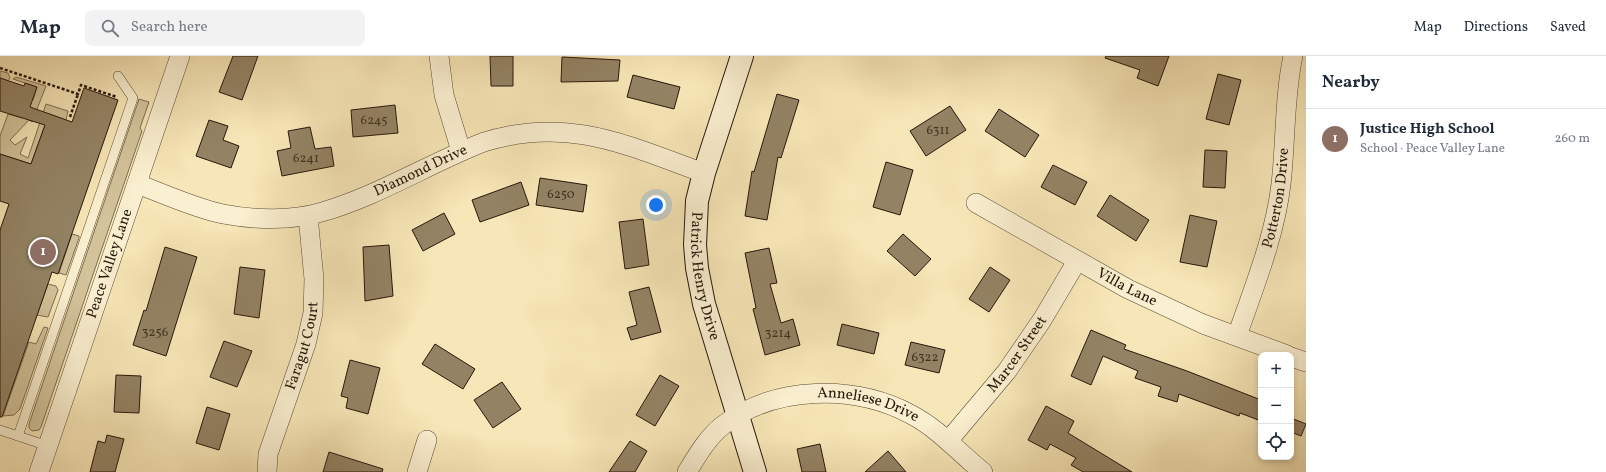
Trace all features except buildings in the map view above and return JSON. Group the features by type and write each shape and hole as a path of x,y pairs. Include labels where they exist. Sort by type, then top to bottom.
{"street":[{"name":"Peace Valley Lane","path":"39,472 180,56"},
{"path":"439,56 444,95 461,151"},
{"name":"Patrick Henry Drive","path":"742,56 704,173 697,201 695,245 697,268 704,304 755,472"},
{"name":"Potterton Drive","path":"1237,336 1264,259 1278,202 1284,153 1285,104 1292,56"},
{"name":"Diamond Drive","path":"137,184 223,214 249,218 308,216 355,201 461,151 502,136 534,131 565,132 600,137 704,173"},
{"name":"Villa Lane","path":"976,203 1128,289 1203,324 1279,352"},
{"name":"Faragut Court","path":"267,472 268,454 306,344 313,313 314,279 308,216"},
{"name":"Marcer Street","path":"948,440 1007,372 1042,320 1077,261"},
{"path":"1294,358 1306,362"},
{"name":"Anneliese Drive","path":"687,472 706,442 721,427 737,416 756,406 803,395 829,394 858,396 884,403 911,414 933,427 983,472"},
{"path":"417,472 427,440"}],"lane":[{"path":"18,436 132,98 118,76"},
{"path":"0,430 48,446"}],"path":[{"path":"0,68 78,94"},
{"path":"70,117 81,85 125,99 132,98"}],"shaded area":[{"path":"0,71 8,73 10,78 8,81 0,78"},
{"path":"16,77 46,86 32,122 29,120 10,140 15,145 27,137 20,154 28,158 46,104 68,111 66,120 49,114 31,164 0,154 0,136 8,114 22,118 30,98 33,100 37,87 13,79"},
{"path":"139,99 149,102 140,128 142,131 41,427 39,430 32,431 29,428 29,424"},
{"path":"72,234 79,236 79,238 66,275 59,273"},
{"path":"48,284 56,286 58,290 48,317 37,315"},
{"path":"44,327 48,328 20,409 14,415 3,416 29,342 36,344"}],"place":[{"name":"Justice High School","path":"43,252"}]}
